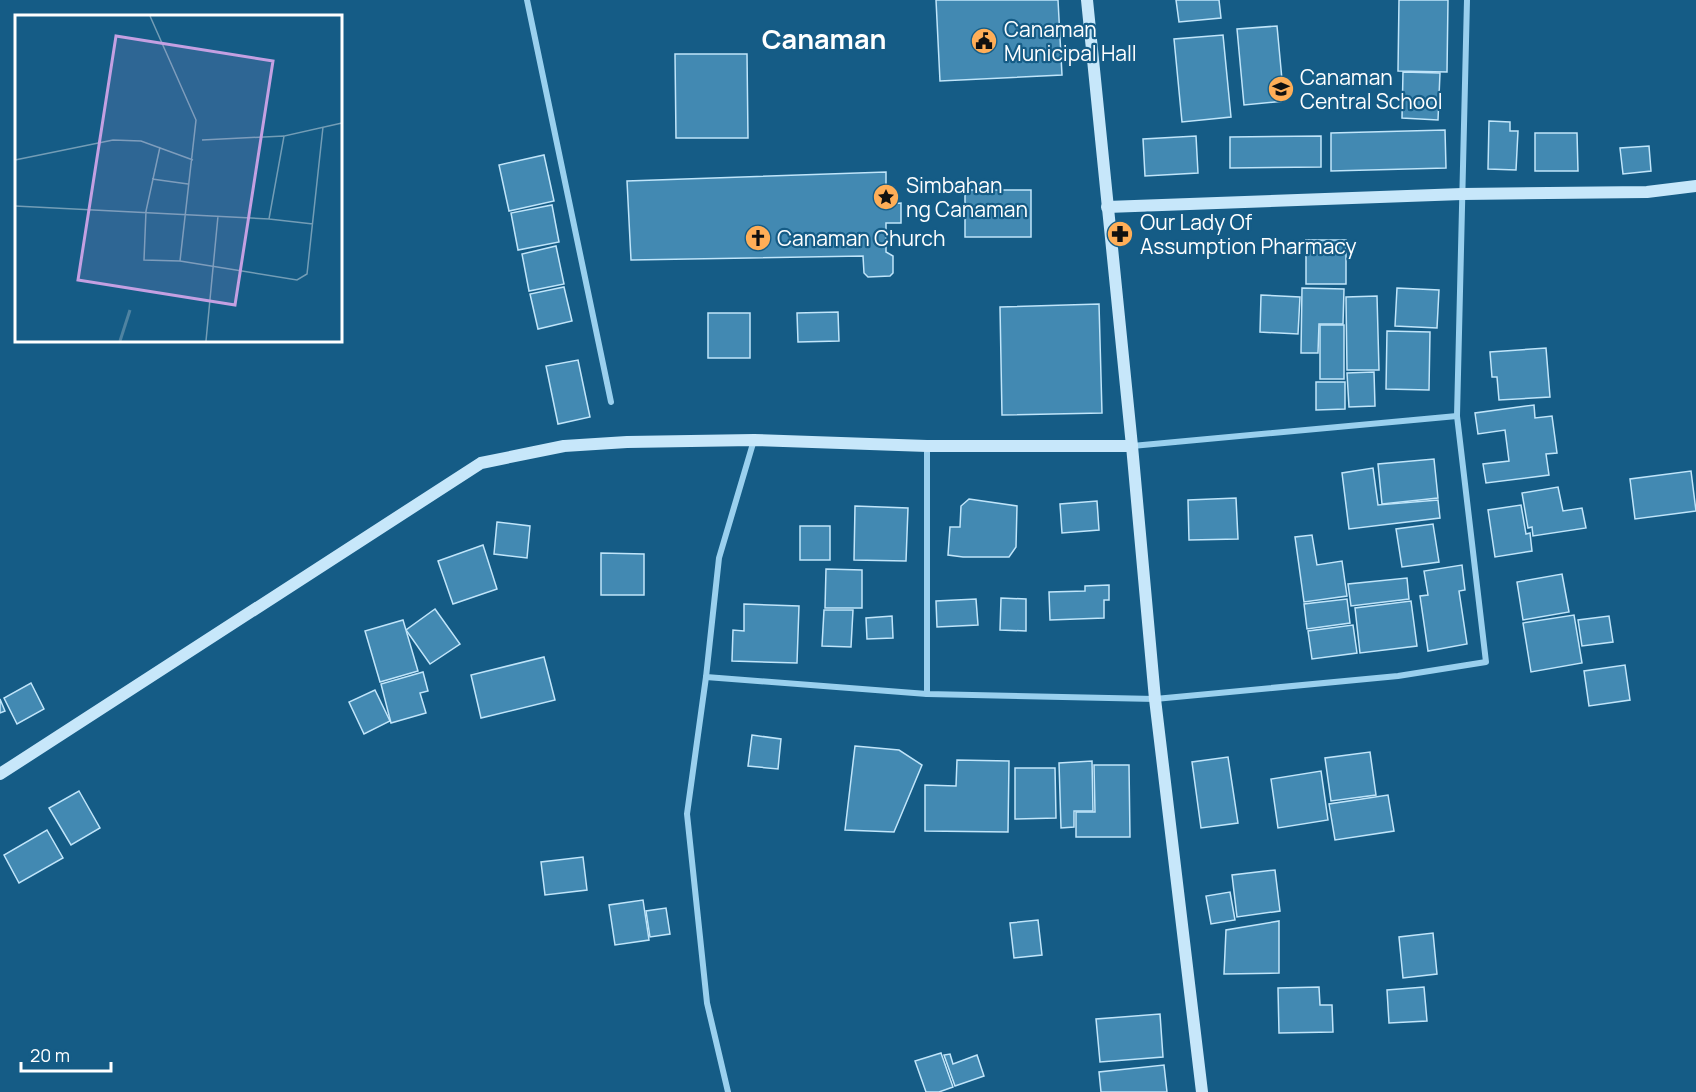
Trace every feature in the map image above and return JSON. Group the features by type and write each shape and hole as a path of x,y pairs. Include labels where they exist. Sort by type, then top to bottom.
{"street":[{"path":"527,0 611,402"},
{"path":"1087,0 1155,699 1202,1092"},
{"path":"706,677 927,694 1155,699 1398,675 1486,662 1457,416 1467,0"},
{"path":"1107,207 1462,194 1647,192 1696,186"},
{"path":"0,774 482,462 575,446 627,441 754,440 927,446 1132,447 1457,416"},
{"path":"728,1092 707,1003 687,814 706,677 719,558 754,440"},
{"path":"927,446 927,694"}],"building":[{"path":"936,0 1058,0 1062,75 940,81"},
{"path":"1176,0 1219,0 1221,18 1179,22"},
{"path":"1399,0 1448,0 1447,72 1398,71"},
{"path":"1277,26 1284,101 1244,105 1237,29"},
{"path":"1223,35 1231,117 1182,122 1174,39"},
{"path":"675,54 747,54 748,138 676,138"},
{"path":"1403,72 1440,73 1438,120 1402,118"},
{"path":"1489,121 1510,122 1510,131 1518,131 1516,170 1488,169"},
{"path":"1445,130 1446,168 1331,171 1331,133"},
{"path":"1535,133 1577,133 1578,171 1535,171"},
{"path":"1196,136 1198,173 1145,176 1143,139"},
{"path":"1321,136 1321,167 1230,168 1230,137"},
{"path":"1649,146 1651,171 1623,174 1620,148"},
{"path":"544,155 554,201 509,211 499,165"},
{"name":"Canaman Church","path":"886,172 886,204 901,203 901,223 886,223 886,252 893,256 893,273 890,276 868,277 864,273 863,256 631,260 627,181"},
{"path":"965,190 1031,190 1031,237 965,237"},
{"path":"552,205 559,242 518,250 511,213"},
{"path":"1306,240 1346,240 1346,284 1306,284"},
{"path":"556,246 564,284 529,291 522,254"},
{"path":"564,287 572,321 538,329 530,294"},
{"path":"1302,288 1344,289 1343,324 1319,324 1318,353 1301,353"},
{"path":"1397,288 1439,290 1437,328 1395,326"},
{"path":"1261,295 1300,297 1298,334 1260,332"},
{"path":"1377,296 1379,370 1347,370 1346,297"},
{"path":"1099,304 1102,413 1002,415 1000,307"},
{"path":"838,312 839,341 798,342 797,313"},
{"path":"708,313 750,313 750,358 708,358"},
{"path":"1320,325 1344,325 1344,379 1320,379"},
{"path":"1387,331 1430,332 1429,390 1386,389"},
{"path":"1546,348 1550,397 1499,400 1497,377 1492,377 1490,352"},
{"path":"578,360 590,417 558,424 546,366"},
{"path":"1374,372 1375,406 1349,407 1347,373"},
{"path":"1316,382 1345,382 1345,409 1316,410"},
{"path":"1534,405 1535,418 1552,416 1557,453 1546,454 1549,475 1486,483 1483,464 1509,461 1505,430 1478,434 1475,413"},
{"path":"1434,459 1438,498 1382,504 1378,464"},
{"path":"1373,468 1378,505 1438,500 1440,518 1349,529 1342,473"},
{"path":"1691,471 1696,511 1635,519 1630,479"},
{"path":"1558,487 1563,511 1582,508 1586,528 1533,536 1532,527 1528,528 1522,493"},
{"path":"1236,498 1238,539 1189,540 1188,500"},
{"path":"969,499 1017,506 1016,547 1009,557 948,555 950,527 960,527 961,506"},
{"path":"1097,501 1099,530 1062,533 1060,504"},
{"path":"1521,505 1526,534 1530,533 1532,551 1495,557 1488,510"},
{"path":"855,506 908,508 906,561 854,560"},
{"path":"497,522 530,526 527,558 494,554"},
{"path":"1433,524 1439,562 1402,567 1396,529"},
{"path":"800,526 830,526 830,560 800,560"},
{"path":"1312,535 1317,565 1342,561 1347,596 1304,602 1295,537"},
{"path":"483,545 497,589 453,604 438,561"},
{"path":"601,553 644,554 644,595 601,595"},
{"path":"1462,565 1465,590 1459,591 1467,644 1428,651 1420,596 1428,595 1424,571"},
{"path":"826,569 862,570 862,608 825,608"},
{"path":"1562,574 1569,612 1523,620 1517,582"},
{"path":"1407,578 1409,599 1351,606 1348,584"},
{"path":"1109,585 1109,600 1104,600 1104,618 1050,620 1049,592 1085,591 1085,586"},
{"path":"1001,598 1026,599 1026,631 1000,630"},
{"path":"976,599 978,625 937,627 936,601"},
{"path":"1347,599 1350,623 1307,629 1304,604"},
{"path":"1411,601 1417,646 1360,653 1355,608"},
{"path":"744,604 799,606 797,663 732,661 733,630 744,631"},
{"path":"435,609 460,644 430,664 406,630"},
{"path":"824,610 853,610 851,647 822,646"},
{"path":"1574,615 1582,663 1531,672 1523,623"},
{"path":"892,616 893,638 867,639 866,618"},
{"path":"1609,616 1613,642 1582,646 1578,620"},
{"path":"403,620 418,671 380,682 365,631"},
{"path":"1353,625 1357,653 1312,659 1308,631"},
{"path":"544,657 555,700 481,718 471,675"},
{"path":"1625,665 1630,700 1589,706 1584,671"},
{"path":"423,672 428,691 420,693 426,713 391,723 381,684"},
{"path":"31,683 44,709 17,724 4,698"},
{"path":"375,690 390,721 364,734 349,702"},
{"path":"0,699 5,711 0,713"},
{"path":"752,735 781,739 778,769 748,766"},
{"path":"855,746 899,750 922,765 894,832 845,830"},
{"path":"1370,752 1376,795 1331,801 1325,758"},
{"path":"1228,757 1238,823 1201,828 1192,762"},
{"path":"957,760 1009,761 1008,832 925,831 925,785 956,786"},
{"path":"1092,761 1093,811 1074,811 1074,827 1061,828 1059,763"},
{"path":"1094,765 1129,765 1130,837 1076,837 1076,812 1095,812"},
{"path":"1015,768 1055,768 1056,818 1015,819"},
{"path":"1321,771 1328,820 1278,828 1271,779"},
{"path":"79,791 100,828 71,845 49,808"},
{"path":"1388,795 1394,831 1335,840 1329,804"},
{"path":"47,830 63,858 19,883 4,855"},
{"path":"583,857 587,890 545,895 541,862"},
{"path":"1275,870 1280,911 1237,917 1232,875"},
{"path":"1230,892 1235,920 1211,924 1206,896"},
{"path":"643,900 649,940 615,945 609,905"},
{"path":"666,908 670,934 650,937 646,911"},
{"path":"1038,920 1042,955 1014,958 1010,923"},
{"path":"1279,921 1279,973 1224,974 1226,930"},
{"path":"1433,933 1437,974 1403,978 1399,937"},
{"path":"1319,987 1320,1005 1332,1005 1333,1032 1279,1033 1278,988"},
{"path":"1424,987 1427,1021 1389,1023 1387,990"},
{"path":"1160,1014 1163,1057 1100,1062 1096,1019"},
{"path":"941,1053 953,1087 939,1092 926,1092 915,1061"},
{"path":"950,1054 953,1064 977,1055 984,1076 955,1086 944,1055"},
{"path":"1164,1065 1167,1092 1101,1092 1099,1072"}],"place":[{"name":"Canaman Municipal Hall","path":"984,41"},
{"name":"Canaman Central School","path":"1281,89"},
{"name":"Simbahan ng Canaman","path":"886,197"},
{"name":"Our Lady Of Assumption Pharmacy","path":"1120,234"},
{"name":"Canaman Church","path":"758,238"}],"district":[{"name":"Canaman","path":"824,38"}]}
